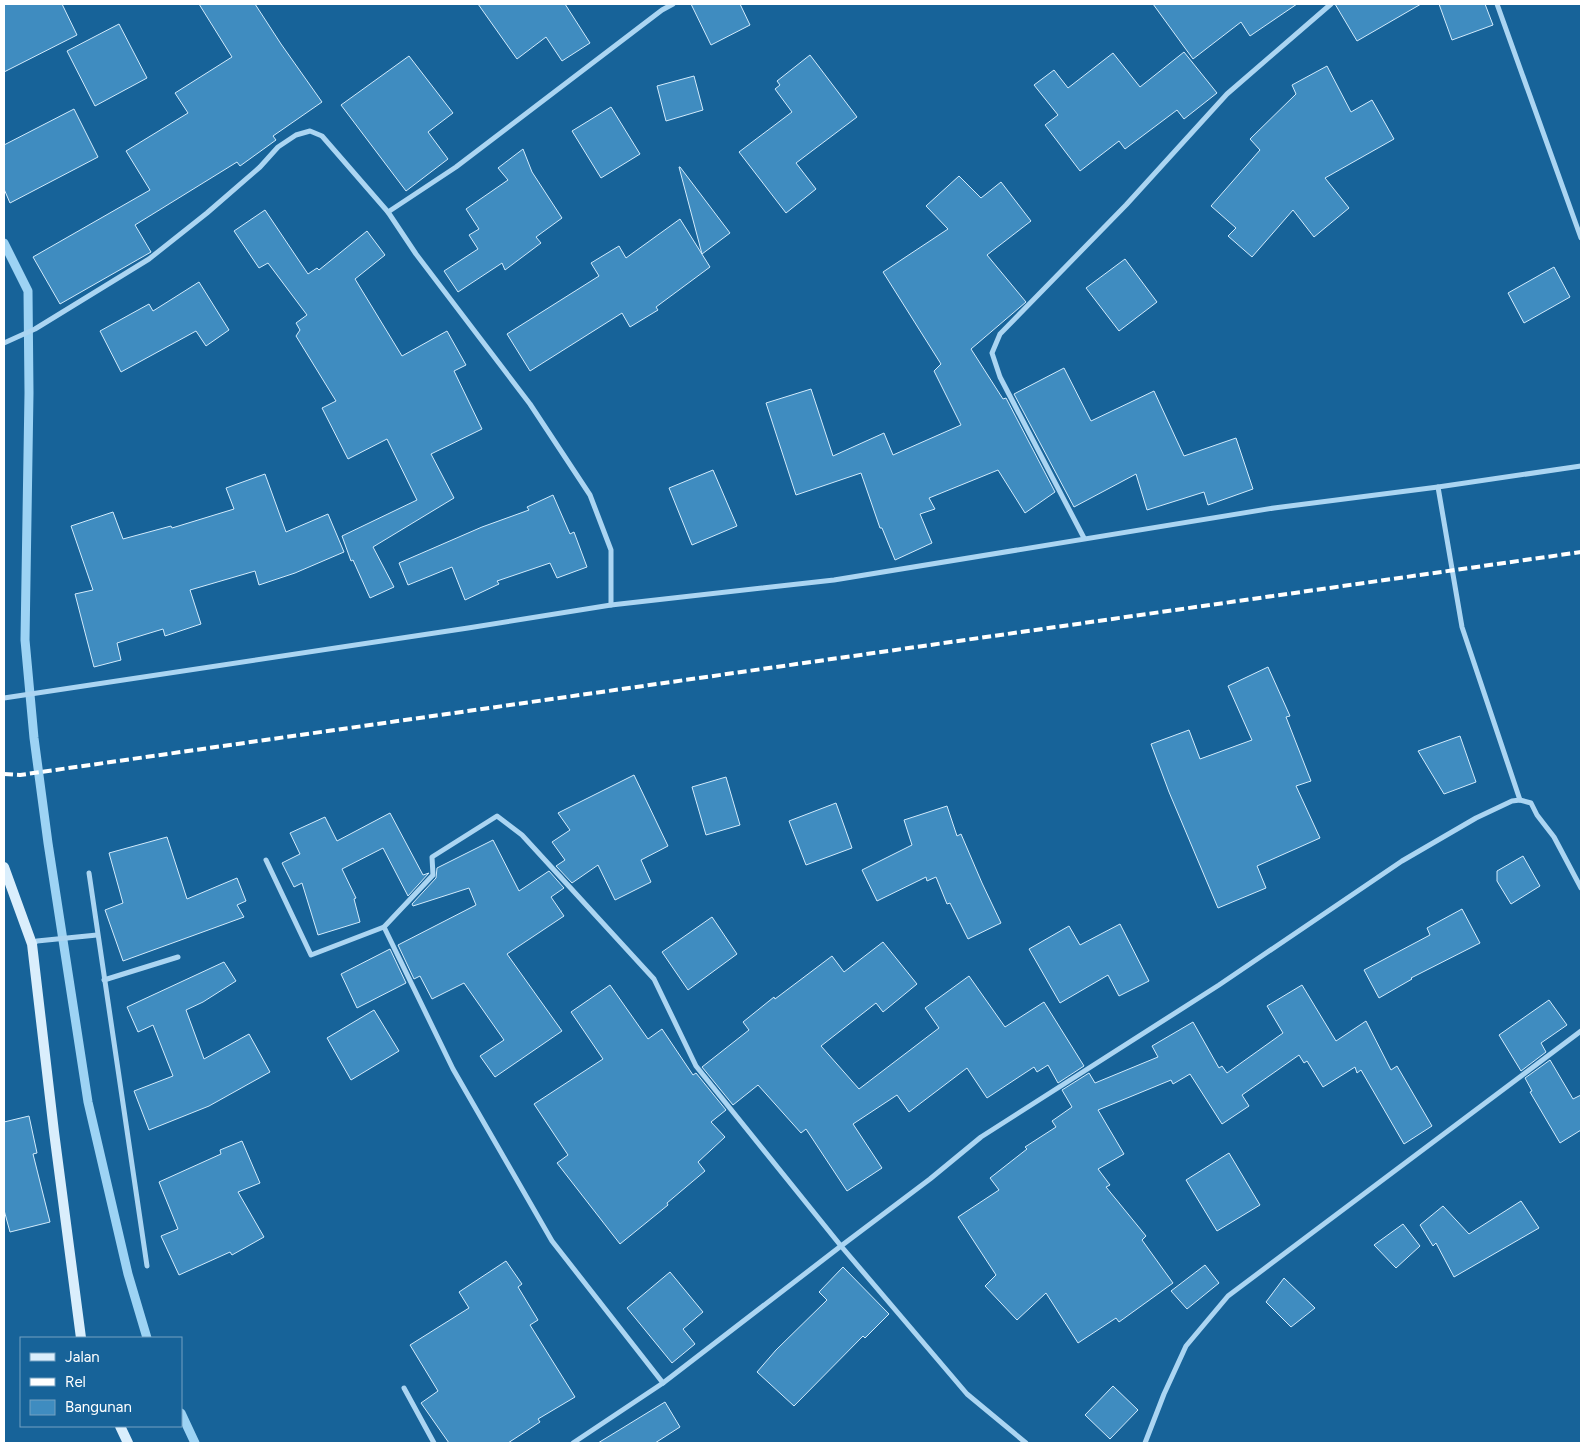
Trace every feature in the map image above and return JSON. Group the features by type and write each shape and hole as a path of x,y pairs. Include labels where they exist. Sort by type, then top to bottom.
{"main road":[{"path":"4,867 35,942 54,1132 81,1337"},
{"path":"120,1427 128,1443"}],"street":[{"path":"388,212 456,167 662,10 673,4"},
{"path":"1084,538 1000,377 992,353 1000,334 1126,205 1227,94 1331,4"},
{"path":"1497,4 1581,238"},
{"path":"4,343 35,328 149,259 207,213 260,167 278,147 296,135 310,131 322,136 388,212 416,254 530,404 590,494 611,550 611,604"},
{"path":"4,698 468,628 611,604 834,580 1274,508 1581,466"},
{"path":"1438,487 1462,627 1520,800"},
{"path":"573,1443 664,1383 841,1246 930,1180 981,1137 1219,985 1402,861 1476,818 1512,801 1520,800 1531,803 1537,815 1554,837 1581,888"},
{"path":"266,860 311,955 384,927 433,875 432,857 497,816 522,835 654,979 696,1066 841,1246 967,1394 1026,1443"},
{"path":"88,874 147,1266"},
{"path":"384,927 453,1069 552,1241 664,1383"},
{"path":"35,942 97,935"},
{"path":"104,980 178,957"},
{"path":"1145,1443 1164,1394 1186,1346 1228,1296 1581,1031"},
{"path":"404,1388 434,1443"}],"building":[{"path":"4,4 62,4 77,35 4,72"},
{"path":"199,4 255,4 322,102 273,136 276,140 240,166 237,162 135,225 151,252 60,304 33,257 150,190 126,151 188,113 175,93 232,57"},
{"path":"478,4 565,4 590,43 562,61 546,37 517,59"},
{"path":"691,4 740,4 750,25 711,45"},
{"path":"1153,4 1297,4 1250,36 1241,22 1193,59"},
{"path":"1335,4 1421,4 1357,41"},
{"path":"1439,4 1485,4 1493,25 1452,40"},
{"path":"119,24 147,78 95,106 67,51"},
{"path":"1184,52 1217,93 1184,119 1177,110 1125,149 1119,141 1080,171 1045,125 1058,115 1034,85 1054,70 1068,88 1113,53 1140,87"},
{"path":"810,55 857,117 796,163 816,189 786,213 739,152 792,112 775,89 780,85 777,81"},
{"path":"409,56 453,113 428,132 448,159 406,191 341,105"},
{"path":"1327,66 1351,112 1372,100 1394,139 1325,178 1349,208 1314,237 1293,210 1252,257 1228,236 1236,228 1211,206 1260,150 1250,139 1296,94 1292,85"},
{"path":"694,76 703,110 666,121 657,86"},
{"path":"611,107 640,154 601,178 572,131"},
{"path":"74,109 98,157 10,203 4,189 4,145"},
{"path":"523,149 532,172 562,218 536,237 541,243 505,270 502,263 458,292 444,271 478,249 469,235 479,229 466,209 508,180 498,168"},
{"path":"679,167 730,233 702,254"},
{"path":"959,176 981,198 1001,182 1031,221 987,255 1026,302 971,349 1003,399 1006,398 1055,492 1025,513 998,470 929,498 935,509 920,514 932,543 895,560 882,528 880,528 861,473 796,495 766,403 811,389 833,456 884,433 893,455 961,425 934,371 941,364 883,272 948,229 926,206"},
{"path":"265,210 308,274 317,268 319,270 367,231 385,255 355,279 402,356 447,331 466,365 454,371 482,429 431,454 454,498 373,547 394,587 370,598 353,560 351,561 342,536 417,500 387,439 348,459 322,408 336,401 296,336 300,330 296,323 307,315 268,263 259,268 234,231"},
{"path":"680,219 710,267 656,307 658,310 630,327 622,313 530,371 507,334 599,276 591,263 619,246 626,258"},
{"path":"1125,259 1157,302 1119,331 1086,288"},
{"path":"1554,267 1570,297 1524,323 1508,293"},
{"path":"199,282 229,330 206,346 196,331 121,372 100,331 149,304 153,311"},
{"path":"1064,368 1091,421 1154,391 1184,456 1236,438 1253,489 1208,505 1204,492 1147,510 1136,474 1074,507 1014,394"},
{"path":"713,470 737,526 692,545 669,488"},
{"path":"265,474 286,532 328,514 344,552 295,573 259,585 255,571 190,590 201,624 165,636 163,629 117,643 121,660 94,667 75,594 93,590 71,526 113,512 123,539 171,526 172,528 234,509 226,488"},
{"path":"553,495 570,534 574,532 587,567 557,578 550,563 497,581 499,584 465,600 452,567 408,585 399,563 482,527 529,510 527,507"},
{"path":"1268,667 1290,716 1286,717 1311,781 1296,786 1320,838 1257,866 1266,888 1218,908 1151,744 1189,730 1200,759 1252,740 1228,686"},
{"path":"1460,736 1476,782 1444,794 1418,751"},
{"path":"634,775 668,846 641,860 651,882 615,900 598,865 572,883 556,866 565,860 552,842 570,830 558,813"},
{"path":"726,777 740,825 706,835 692,787"},
{"path":"836,803 852,848 806,865 789,821"},
{"path":"947,806 957,836 961,834 1001,923 968,939 950,903 947,904 936,877 927,881 926,877 877,901 862,870 912,845 904,820"},
{"path":"390,813 423,875 429,873 408,896 383,848 342,869 356,898 354,899 360,922 318,935 302,883 294,887 282,863 300,854 290,833 325,817 337,841"},
{"path":"167,837 187,899 237,878 246,901 237,905 244,917 123,961 105,910 123,903 109,853"},
{"path":"493,840 519,891 549,871 564,888 551,897 564,916 507,954 562,1031 495,1077 480,1056 504,1040 464,983 432,999 420,976 414,979 398,945 476,905 469,888 413,906 412,904 436,878 437,868"},
{"path":"1523,856 1540,886 1511,904 1497,881 1497,871"},
{"path":"1462,909 1480,943 1411,978 1379,998 1364,970 1430,935 1427,928"},
{"path":"712,917 737,954 688,990 662,952"},
{"path":"1120,924 1149,981 1119,996 1108,975 1060,1003 1029,949 1069,926 1080,945"},
{"path":"883,942 917,984 883,1012 876,1003 821,1046 859,1089 939,1028 925,1008 969,976 1005,1027 1044,1002 1084,1066 1058,1083 1048,1065 1037,1072 1034,1067 987,1098 967,1068 909,1112 897,1095 853,1124 882,1168 847,1191 806,1129 801,1133 758,1085 733,1105 702,1067 749,1030 743,1022 774,997 775,999 832,956 844,972"},
{"path":"390,949 406,983 357,1008 341,974"},
{"path":"224,962 236,981 203,1002 186,1010 204,1059 249,1034 270,1072 209,1106 149,1130 134,1091 173,1076 153,1025 138,1032 127,1007"},
{"path":"610,985 648,1039 662,1029 693,1075 696,1073 726,1110 711,1122 725,1137 698,1162 705,1171 667,1203 668,1205 620,1244 557,1163 568,1155 534,1104 603,1059 571,1012"},
{"path":"1302,985 1336,1041 1366,1021 1391,1070 1397,1066 1432,1126 1404,1144 1361,1070 1357,1073 1355,1067 1323,1087 1307,1061 1304,1063 1299,1055 1242,1095 1249,1106 1222,1124 1190,1074 1173,1084 1171,1080 1098,1110 1124,1154 1098,1169 1110,1185 1106,1187 1146,1236 1142,1240 1173,1283 1119,1322 1116,1318 1078,1343 1046,1293 1017,1320 985,1286 996,1275 958,1217 999,1190 990,1178 1027,1149 1025,1147 1056,1127 1052,1121 1072,1107 1062,1090 1089,1073 1095,1083 1158,1057 1152,1046 1193,1022 1219,1068 1222,1066 1227,1073 1283,1033 1267,1006"},
{"path":"1549,1000 1567,1025 1541,1043 1546,1052 1521,1071 1499,1035"},
{"path":"374,1010 399,1051 351,1080 327,1038"},
{"path":"1550,1060 1573,1099 1581,1095 1581,1130 1560,1143 1530,1092 1532,1091 1525,1078"},
{"path":"29,1116 37,1153 33,1154 50,1222 10,1232 4,1210 4,1122"},
{"path":"242,1141 260,1183 238,1192 264,1237 232,1255 230,1252 179,1275 161,1236 178,1229 159,1182 221,1154 220,1150"},
{"path":"1229,1153 1260,1205 1217,1231 1186,1180"},
{"path":"1521,1201 1539,1228 1454,1277 1436,1243 1433,1246 1420,1225 1443,1206 1469,1234"},
{"path":"1403,1224 1420,1246 1396,1268 1374,1245"},
{"path":"506,1261 522,1284 518,1287 538,1320 530,1325 575,1397 538,1419 540,1422 508,1443 449,1443 421,1403 438,1391 410,1345 469,1308 459,1292"},
{"path":"1205,1265 1219,1283 1187,1309 1171,1291"},
{"path":"843,1267 889,1314 865,1338 863,1336 794,1406 757,1372 776,1350 827,1300 819,1292"},
{"path":"670,1272 703,1312 683,1329 695,1344 672,1363 627,1308"},
{"path":"1284,1278 1315,1308 1291,1327 1266,1302"},
{"path":"1113,1386 1138,1410 1110,1439 1085,1415"},
{"path":"665,1402 680,1427 655,1443 598,1443"}],"waterway":[{"path":"4,243 28,291 29,393 25,640 34,738 48,843 88,1102 128,1274 147,1337"},
{"path":"182,1415 195,1443"}],"railway":[{"path":"4,774 20,775 1581,552"}]}
